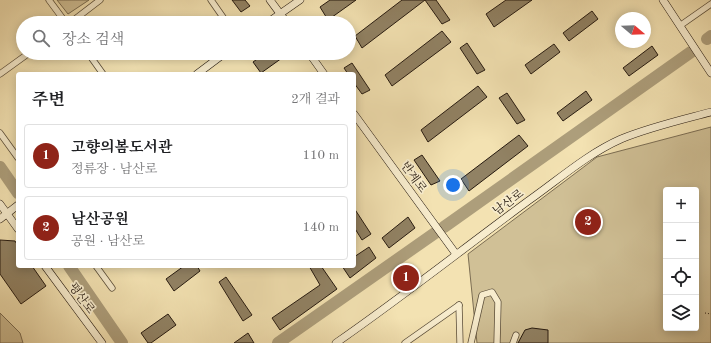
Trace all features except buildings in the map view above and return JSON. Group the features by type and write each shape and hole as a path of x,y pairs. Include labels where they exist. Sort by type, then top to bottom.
{"main road":[{"path":"270,0 280,14"},
{"path":"277,16 300,0"},
{"path":"663,0 681,25 711,73"},
{"path":"200,72 216,60"},
{"path":"314,60 323,72"},
{"name":"남산로","path":"336,343 380,313 456,254 586,159 620,140 662,125 711,112"},
{"name":"반계로","path":"356,117 456,254"},
{"path":"0,204 16,226"},
{"path":"0,219 16,207"},
{"name":"평산로","path":"46,268 102,343"}],"street":[{"path":"49,0 61,16"},
{"path":"79,16 100,0"},
{"path":"211,0 222,16"},
{"path":"681,25 711,4"},
{"path":"0,74 19,60"},
{"path":"93,60 102,72"},
{"path":"0,133 16,155"},
{"path":"97,268 112,288"},
{"path":"471,343 482,296 492,292 498,302 497,343"},
{"path":"405,343 459,305 460,343"},
{"path":"513,343 516,334"}],"path":[{"path":"705,314 711,314"}],"shaded area":[{"path":"57,0 89,0 68,14"},
{"path":"711,127 711,343 477,343 468,254 597,157"},
{"path":"0,313 20,333 23,343 0,343"}],"waterway":[{"path":"707,39 711,36"},
{"path":"444,227 691,52"},
{"path":"0,167 16,190"},
{"path":"278,343 435,233"},
{"path":"70,268 122,343"}],"place":[{"name":"남산공원","path":"588,222"},
{"name":"고향의봄도서관","path":"406,278"}]}
